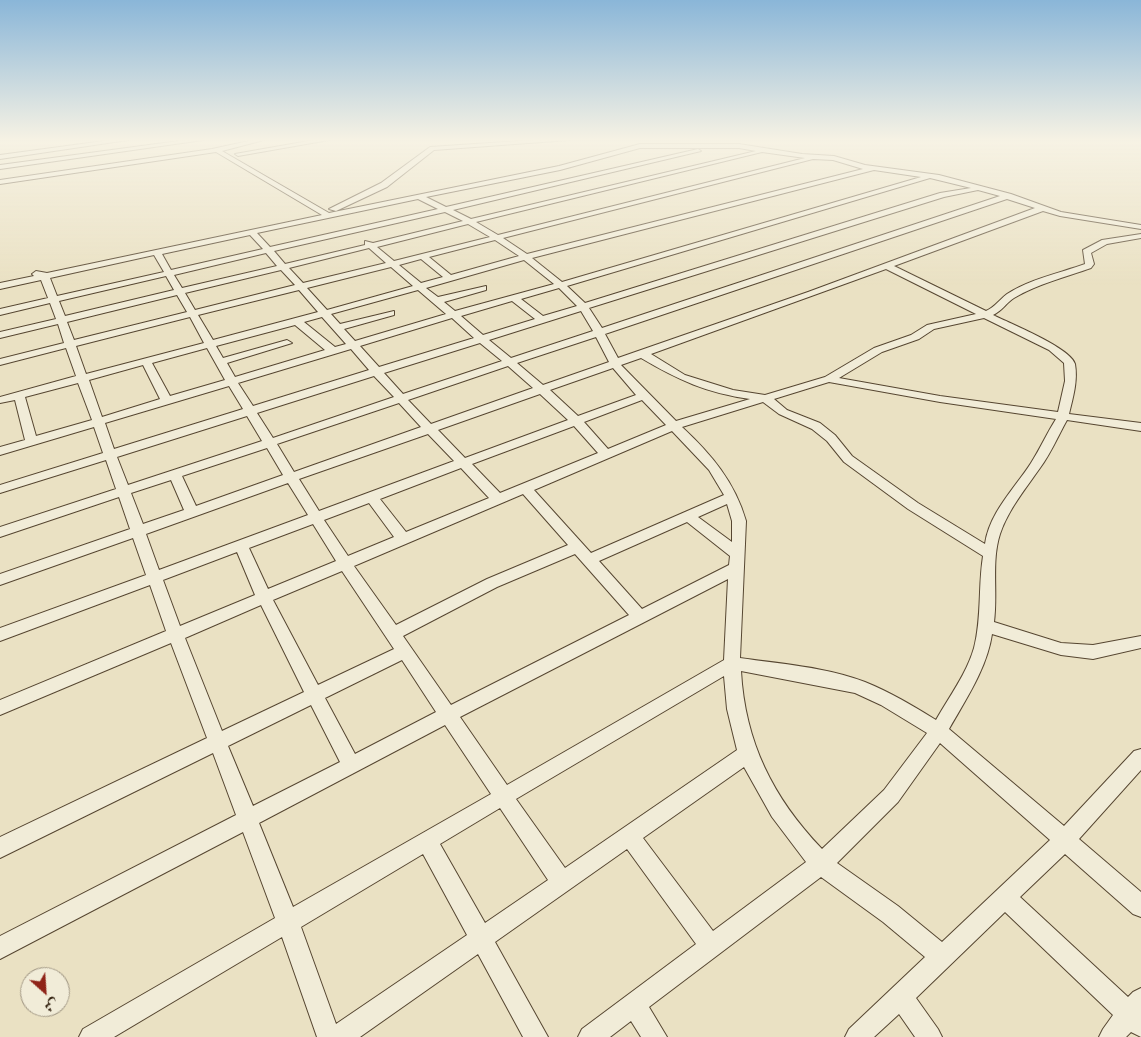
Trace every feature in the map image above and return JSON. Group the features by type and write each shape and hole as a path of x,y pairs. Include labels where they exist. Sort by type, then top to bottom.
{"street":[{"path":"283,188 325,213"},
{"path":"0,335 61,320 169,273 269,251 304,232 312,219 377,188"},
{"path":"312,219 458,188"},
{"path":"0,286 156,251 252,232 355,231 538,188"},
{"path":"0,312 54,300 180,292 610,188"},
{"path":"0,362 690,188"},
{"path":"0,400 298,321 525,257 794,188"},
{"path":"0,451 453,315 888,188"},
{"path":"0,489 252,412 479,338 584,308 943,195 979,188"},
{"path":"982,188 1071,216 1141,227"},
{"path":"0,532 271,443 508,362 602,334 1008,196"},
{"path":"420,197 496,236 560,285 584,308 602,334 615,363 644,396 676,426 720,477 731,497 739,520 740,542 737,561 732,664 738,726 747,754 779,811 821,864 882,908 942,957"},
{"path":"0,580 540,388 641,354 1043,208"},
{"path":"338,213 371,246 540,388 576,421 606,454"},
{"path":"252,232 401,399 498,499"},
{"path":"0,708 174,633 676,426 828,379 878,350 915,338 931,327 985,315 998,309 1009,297 1028,287 1088,266 1090,264 1086,252 1099,245 1141,236"},
{"path":"156,251 232,382 345,564 562,882"},
{"path":"421,255 449,278"},
{"path":"209,264 223,282"},
{"path":"590,1037 710,945 821,864 891,796 939,731 971,674 982,649 989,605 987,577 993,534 1012,498 1036,465 1063,416 1071,381 1069,362 1053,348 886,266"},
{"path":"0,277 32,274 44,275"},
{"path":"463,274 502,302"},
{"path":"44,275 111,454 174,633 249,820 329,1037"},
{"path":"436,301 483,288"},
{"path":"514,298 542,320"},
{"path":"375,299 407,329"},
{"path":"338,328 391,314"},
{"path":"298,321 333,351"},
{"path":"274,327 301,361"},
{"path":"220,362 287,343"},
{"path":"641,354 681,377 731,393 765,398 783,412 824,431 848,459 913,506 989,553"},
{"path":"146,361 167,401"},
{"path":"828,379 940,399 1141,427"},
{"path":"19,395 31,441"},
{"path":"0,635 644,396"},
{"path":"175,474 192,512"},
{"path":"524,488 640,617"},
{"path":"371,496 403,539"},
{"path":"589,560 731,497"},
{"path":"688,516 737,561"},
{"path":"241,545 264,597 351,765"},
{"path":"393,634 492,583 577,547"},
{"path":"0,948 249,820 449,714 640,617 737,561"},
{"path":"986,626 1062,649 1093,652 1141,642"},
{"path":"0,848 405,651"},
{"path":"91,1037 732,664 832,680 859,687 887,700 939,731 1141,906"},
{"path":"339,1037 747,754"},
{"path":"856,1037 1065,840 1141,757"},
{"path":"629,836 710,945"},
{"path":"427,842 536,1037"},
{"path":"1005,898 1137,1013 1111,1037"},
{"path":"900,996 930,1037"},
{"path":"633,1003 655,1037"}]}
